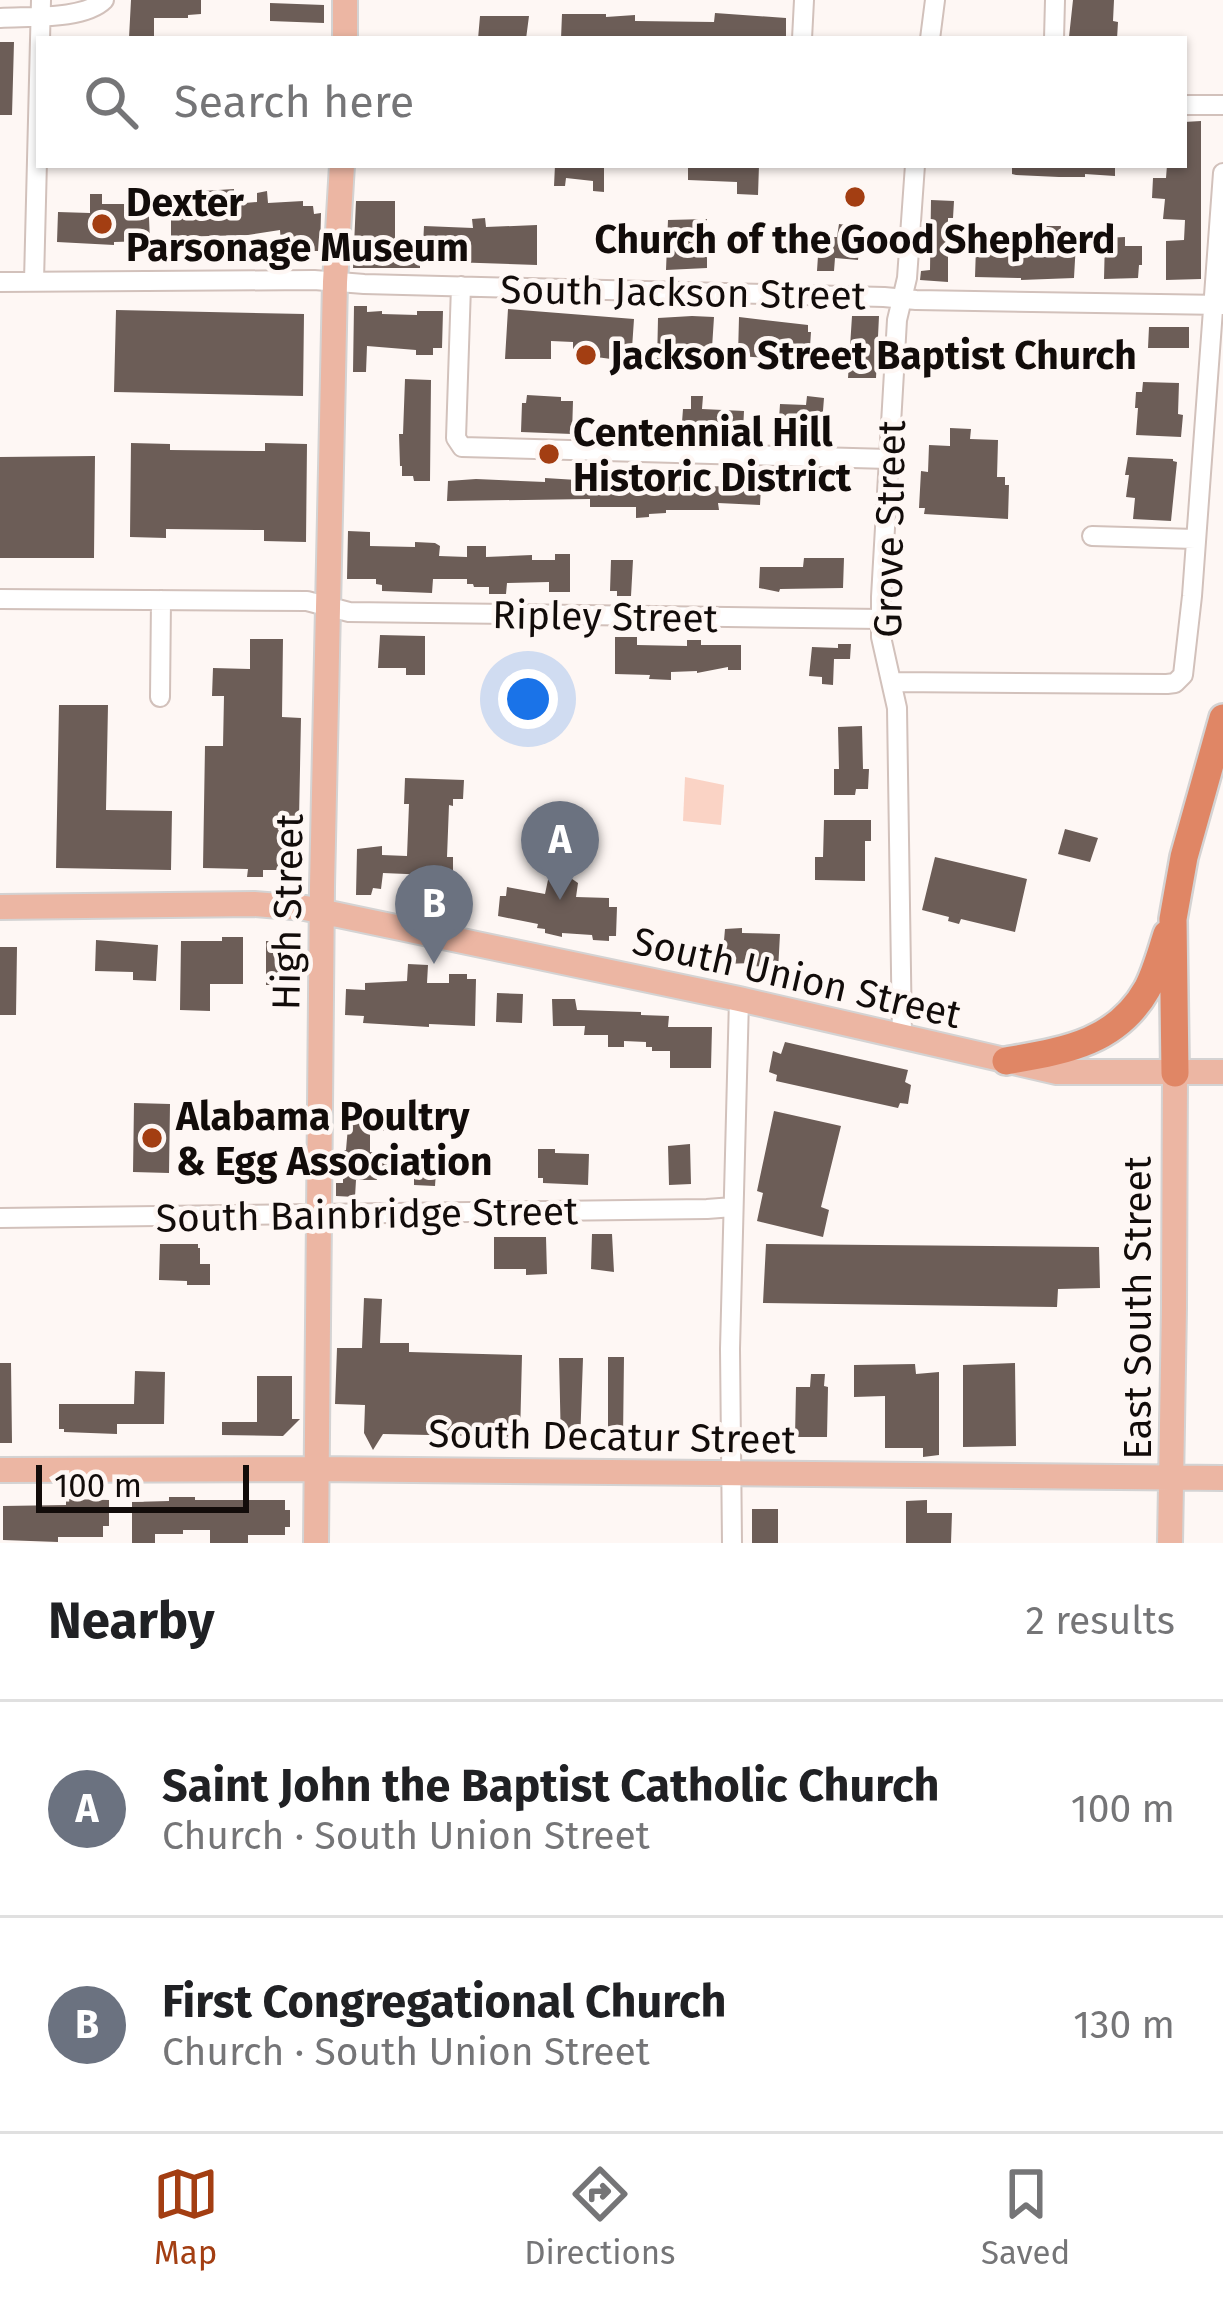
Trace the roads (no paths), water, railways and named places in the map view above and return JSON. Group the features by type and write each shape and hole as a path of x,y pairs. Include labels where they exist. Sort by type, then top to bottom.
{"highway":[{"path":"1006,1061 1082,1046 1104,1035 1122,1021 1149,985 1173,919 1184,856 1223,718"},
{"path":"1173,919 1175,1072"}],"main road":[{"path":"345,0 345,36"},
{"name":"High Street","path":"316,1543 322,913 335,282 342,168"},
{"name":"South Union Street","path":"0,907 254,904 305,908 1057,1072 1223,1072"},
{"name":"East South Street","path":"1170,1543 1175,1072"},
{"name":"South Decatur Street","path":"0,1470 1223,1478"}],"street":[{"path":"0,18 40,8 81,13 104,0"},
{"path":"802,36 803,0"},
{"path":"930,36 935,0"},
{"path":"1054,36 1055,0"},
{"path":"1187,105 1223,105"},
{"path":"34,281 36,168"},
{"name":"Grove Street","path":"902,1036 897,708 881,619 897,320 907,278 915,168"},
{"path":"892,682 1167,685 1180,679 1186,665 1218,305 1223,173"},
{"name":"South Jackson Street","path":"0,282 335,282 1218,305"},
{"path":"460,286 456,438 462,448 889,459"},
{"path":"1092,536 1196,539"},
{"name":"Ripley Street","path":"0,599 307,601 349,612 881,619"},
{"path":"160,697 161,600"},
{"path":"732,1543 739,999"},
{"name":"South Bainbridge Street","path":"0,1218 734,1207"}],"place":[{"name":"Church of the Good Shepherd","path":"855,197"},
{"name":"Dexter Parsonage Museum","path":"102,224"},
{"name":"Jackson Street Baptist Church","path":"586,355"},
{"name":"Centennial Hill Historic District","path":"549,454"},
{"name":"Saint John the Baptist Catholic Church","path":"560,900"},
{"name":"First Congregational Church","path":"434,964"},
{"name":"Alabama Poultry & Egg Association","path":"152,1138"}]}
